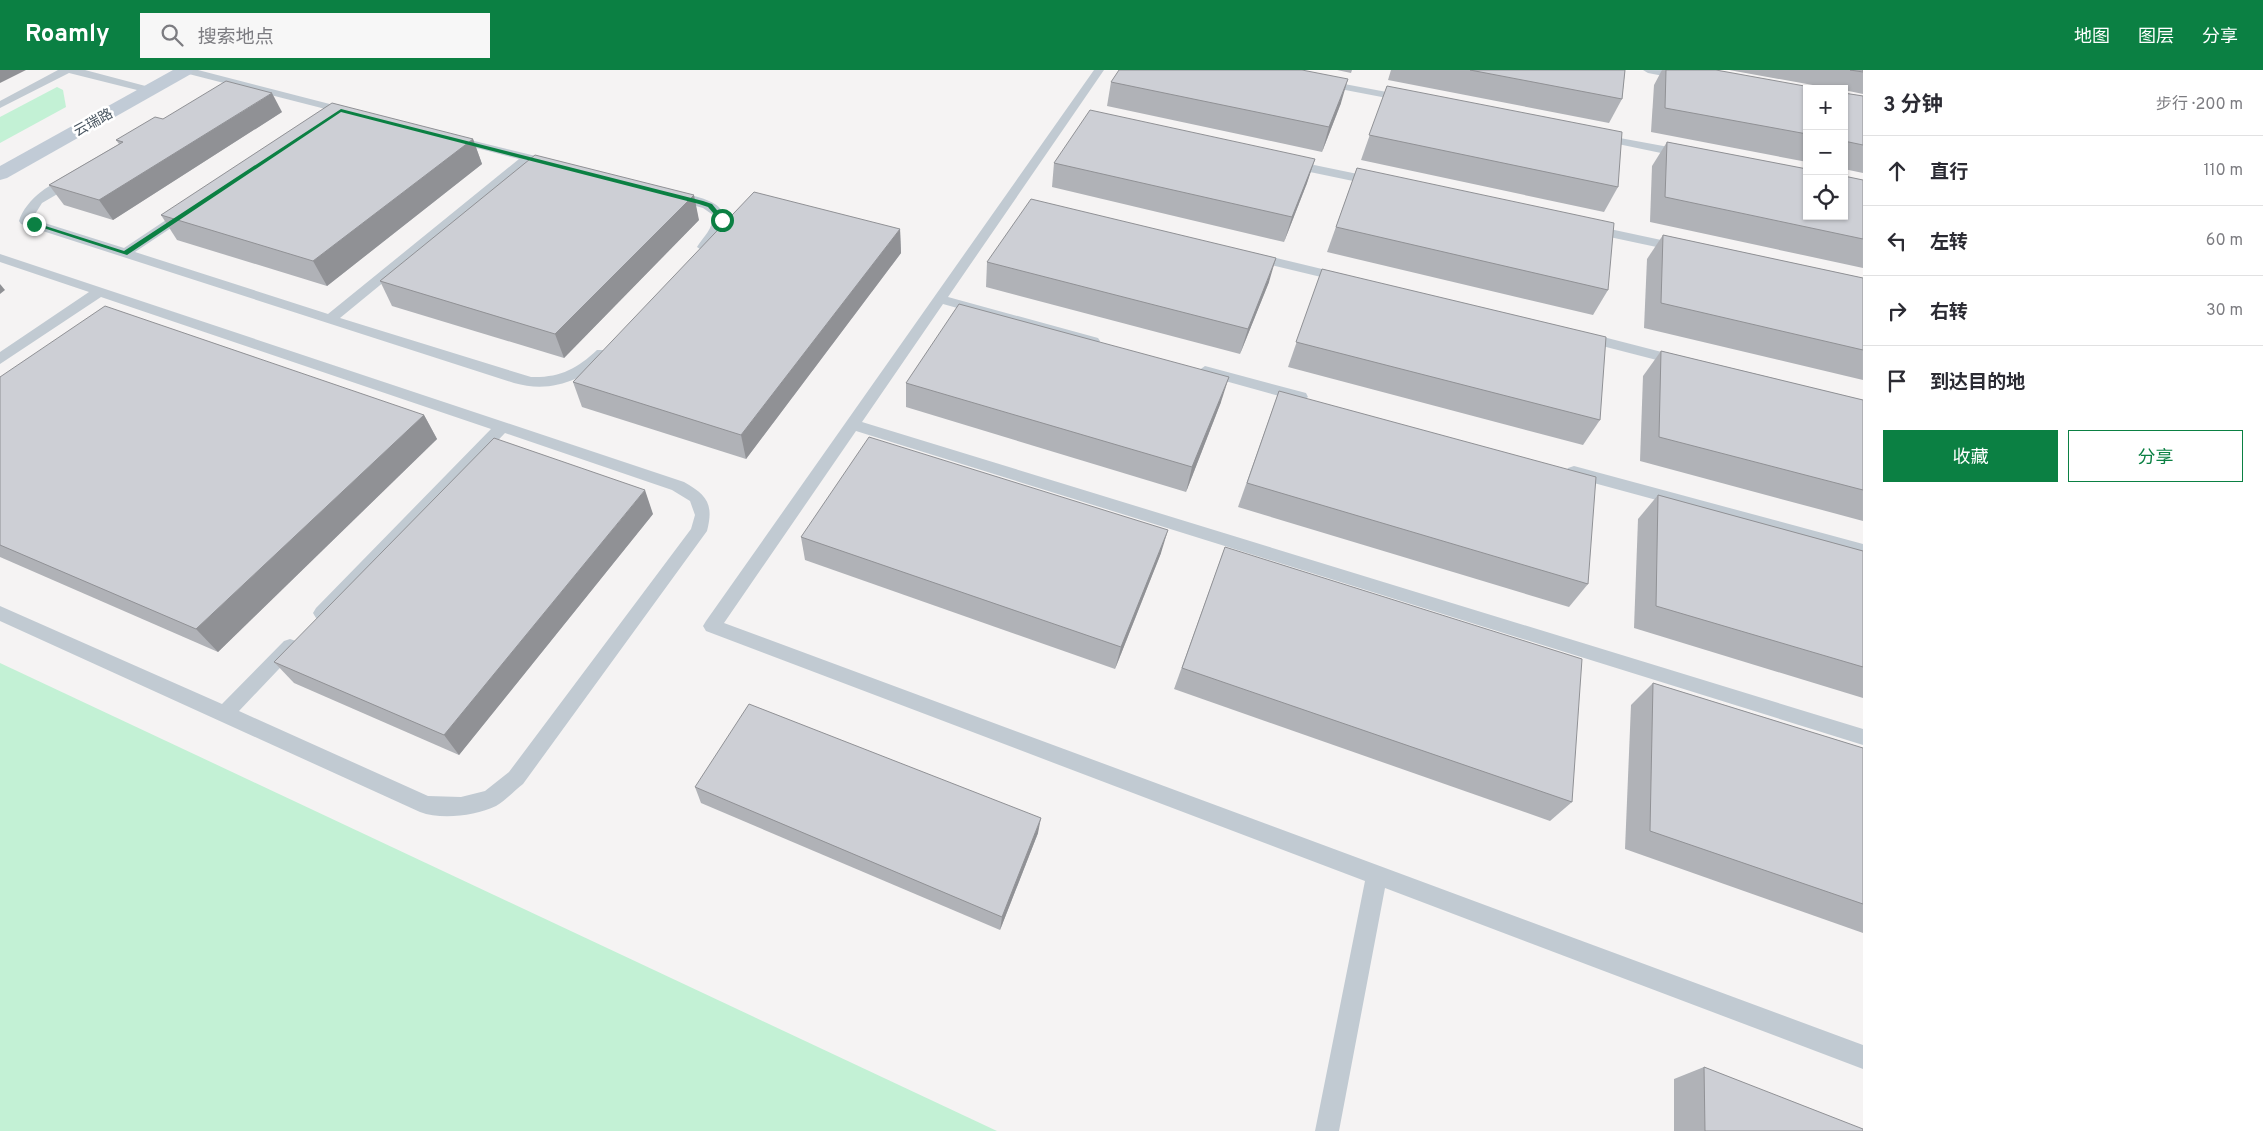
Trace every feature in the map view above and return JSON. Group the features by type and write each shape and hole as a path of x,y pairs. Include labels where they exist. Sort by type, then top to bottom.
{"street":[{"name":"云瑞路","path":"0,174 185,70"}],"lane":[{"path":"0,105 66,70"},
{"path":"72,70 149,90"},
{"path":"185,70 359,115"},
{"path":"1099,70 1072,116 1010,197 712,626 1863,1057"},
{"path":"1648,70 1694,78"},
{"path":"1308,80 1415,101"},
{"path":"218,93 235,83"},
{"path":"324,121 341,110"},
{"path":"1582,134 1699,157"},
{"path":"444,137 567,168"},
{"path":"330,320 528,158"},
{"path":"1281,162 1388,185"},
{"path":"86,172 32,205 26,214 25,220 330,320 534,383 562,380 579,374 614,341"},
{"path":"663,193 710,205 722,220 715,234 694,256"},
{"path":"1010,197 1030,202"},
{"path":"124,254 199,204"},
{"path":"1582,227 1688,250"},
{"path":"1233,252 1359,282"},
{"path":"0,258 678,486 697,497 704,515 699,532 516,778 490,799 461,806 426,805 0,613"},
{"path":"0,359 100,291"},
{"path":"939,299 1112,346"},
{"path":"1572,335 1698,366"},
{"path":"1190,367 1315,401"},
{"path":"852,424 1863,737"},
{"path":"224,714 502,426"},
{"path":"1555,466 1863,550"},
{"path":"1327,1131 1377,875"}],"green space":[{"path":"57,87 63,90 66,107 0,143 0,117"},
{"path":"0,663 997,1131 0,1131"}],"building":[{"path":"1119,70 1302,70 1348,79 1329,127 1111,82"},
{"path":"1470,70 1625,70 1622,99"},
{"path":"1666,70 1716,70 1803,86 1803,133 1665,108"},
{"path":"226,81 272,93 99,200 49,185 123,142 116,140 155,117 163,119"},
{"path":"1387,86 1622,132 1618,187 1369,135"},
{"path":"1848,94 1863,96 1863,145 1848,142"},
{"path":"332,103 473,139 313,261 161,215"},
{"path":"1090,110 1315,159 1292,217 1054,163"},
{"path":"1667,142 1803,168 1803,220 1848,220 1848,177 1863,180 1863,239 1665,197"},
{"path":"535,155 694,195 555,334 380,281"},
{"path":"1357,168 1614,223 1608,290 1336,227"},
{"path":"754,192 900,229 741,435 573,382"},
{"path":"1031,199 1276,258 1248,329 987,262"},
{"path":"1663,235 1863,278 1863,350 1661,303"},
{"path":"1322,269 1606,337 1600,420 1296,342"},
{"path":"959,304 1229,377 1192,467 906,383"},
{"path":"105,306 424,415 196,629 0,545 0,377"},
{"path":"1661,351 1863,400 1863,490 1659,437"},
{"path":"1279,391 1596,477 1588,584 1247,483"},
{"path":"869,437 1168,530 1121,647 801,537"},
{"path":"494,438 645,490 444,735 274,662"},
{"path":"1658,495 1863,551 1863,667 1656,606"},
{"path":"1225,547 1582,659 1572,802 1182,668"},
{"path":"1653,683 1863,748 1863,904 1650,831"},
{"path":"749,704 1041,818 1002,917 695,787"},
{"path":"1704,1067 1863,1129 1863,1131 1705,1131"}],"route":[{"path":"34,224 124,254 341,110 701,202 710,205 722,220"}]}
